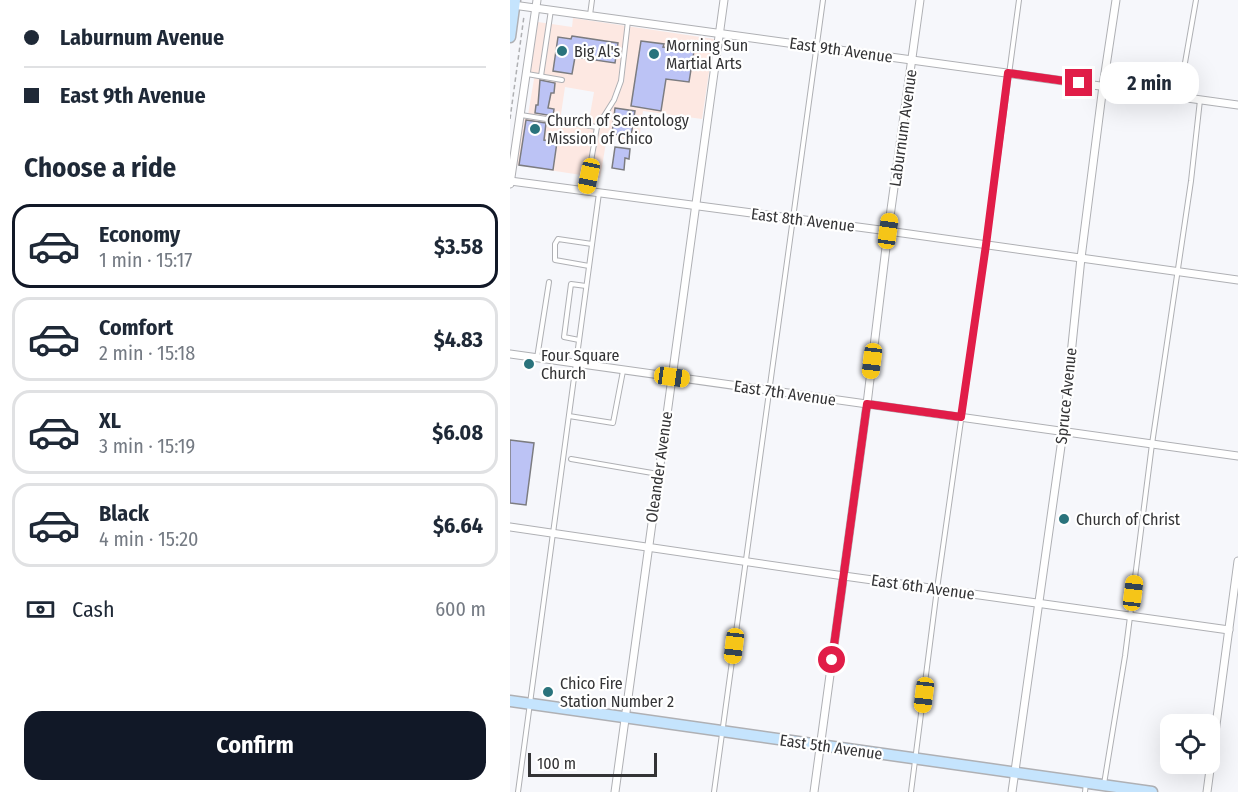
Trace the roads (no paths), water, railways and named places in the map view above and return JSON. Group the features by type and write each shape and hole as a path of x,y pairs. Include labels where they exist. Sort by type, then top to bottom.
{"street":[{"path":"510,182 537,0"},
{"name":"Oleander Avenue","path":"615,792 724,0"},
{"name":"Laburnum Avenue","path":"814,792 920,0"},
{"name":"Spruce Avenue","path":"1012,792 1063,432 1081,258 1116,0"},
{"path":"510,37 516,4"},
{"name":"East 9th Avenue","path":"516,4 1238,105"},
{"name":"East 8th Avenue","path":"510,182 888,231 1238,280"},
{"name":"East 7th Avenue","path":"510,354 1238,456"},
{"name":"East 6th Avenue","path":"510,527 1229,630"},
{"path":"1207,792 1238,561"},
{"name":"East 5th Avenue","path":"510,701 1015,772 1085,787 1104,785 1152,792"}],"lane":[{"path":"590,16 592,0"},
{"path":"714,792 823,0"},
{"path":"911,792 1019,0"},
{"path":"1179,97 1196,0"},
{"path":"541,76 551,10"},
{"path":"585,191 597,127 614,100 621,81 628,21"},
{"path":"526,74 562,80"},
{"path":"1104,785 1191,181 1200,99"},
{"path":"520,114 597,127"},
{"path":"518,792 599,193"},
{"path":"589,266 555,260 555,244 558,239 592,244"},
{"path":"537,358 549,282"},
{"path":"579,340 564,337 572,284 586,286"},
{"path":"569,416 614,423 623,370"},
{"path":"571,459 658,474"}],"place":[{"name":"Big Al's","path":"562,51"},
{"name":"Morning Sun Martial Arts","path":"654,54"},
{"name":"Church of Scientology Mission of Chico","path":"535,129"},
{"name":"Four Square Church","path":"529,364"},
{"name":"Church of Christ","path":"1064,519"},
{"name":"Chico Fire Station Number 2","path":"548,692"}]}
